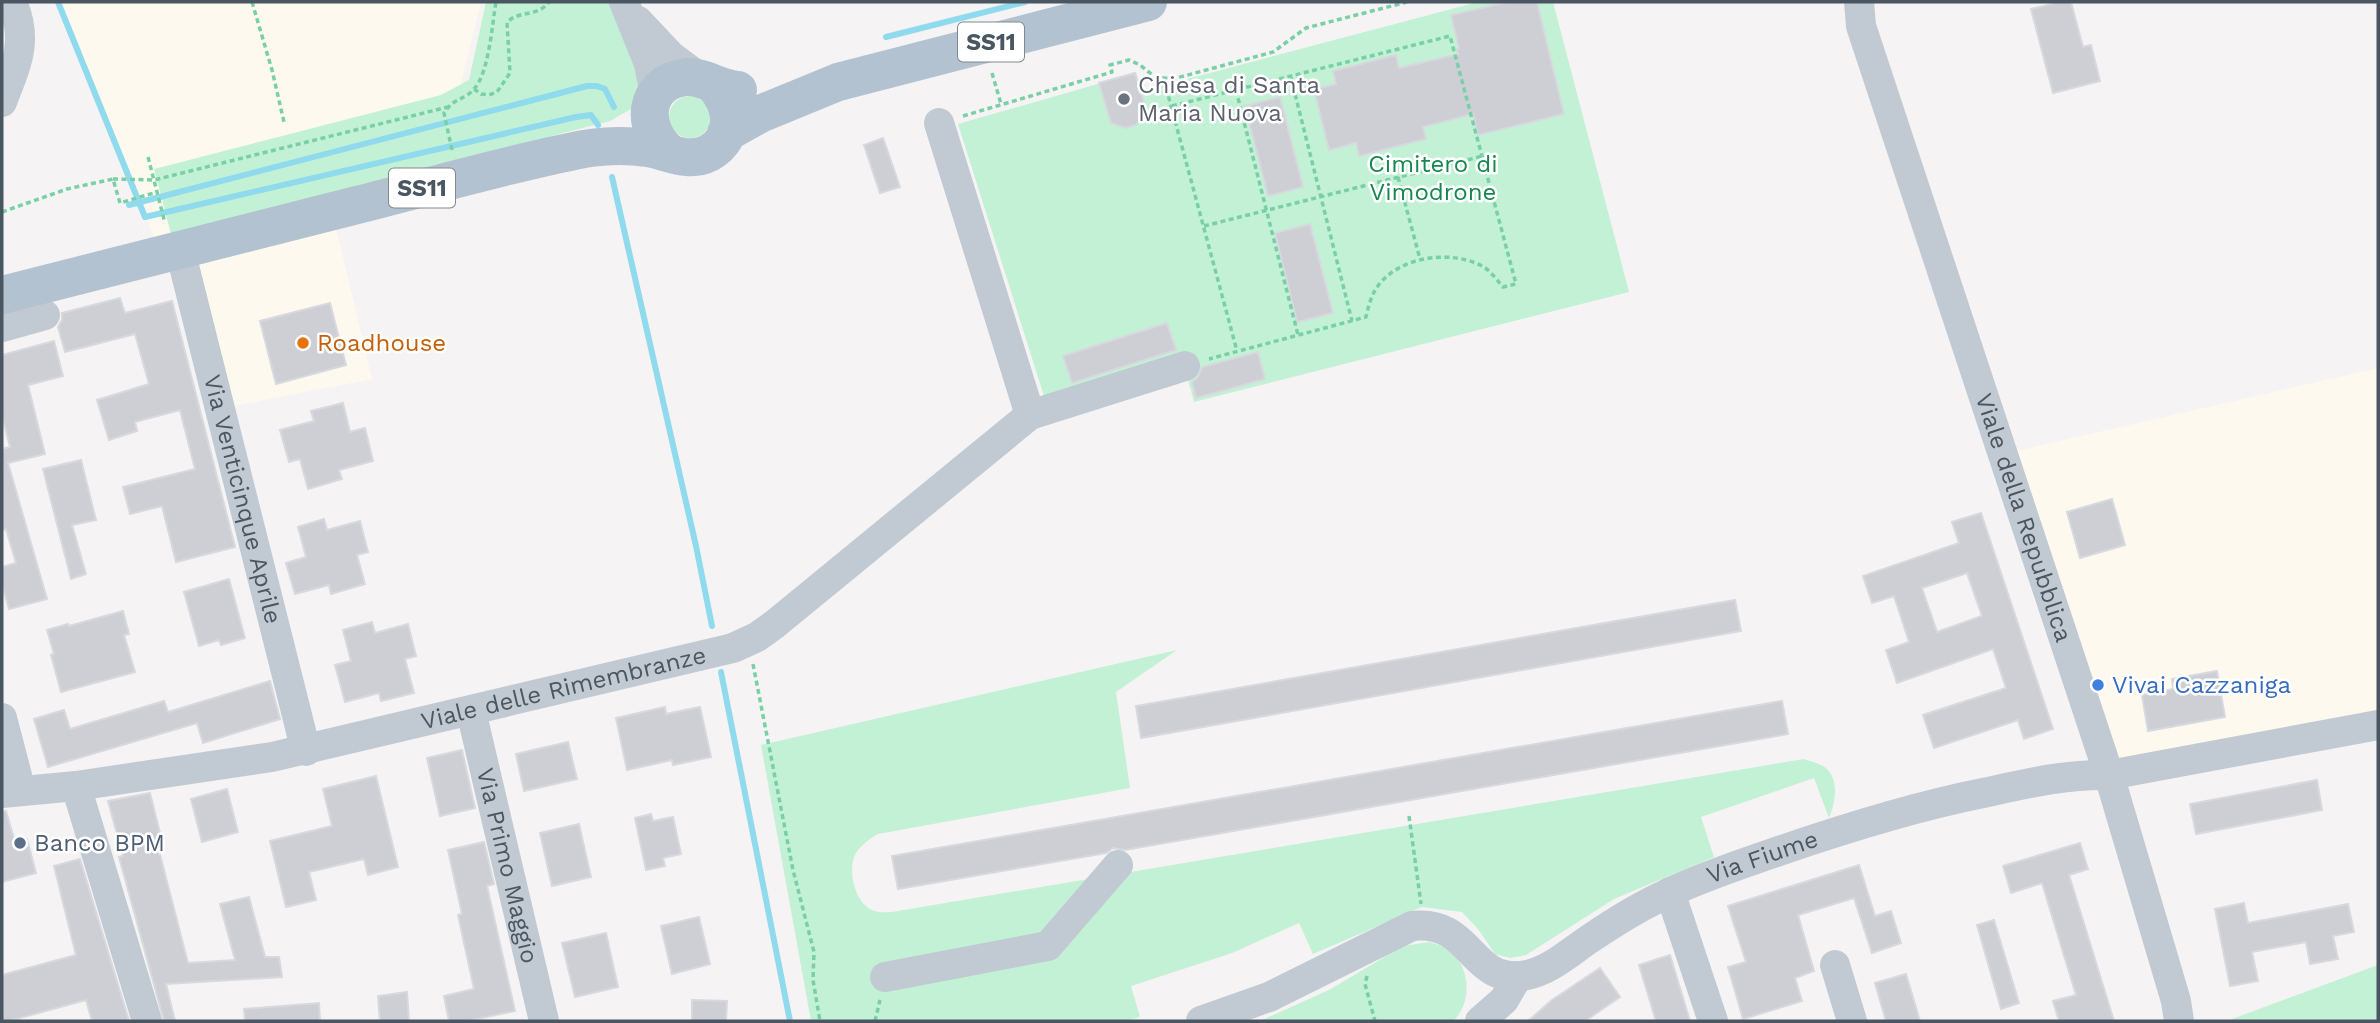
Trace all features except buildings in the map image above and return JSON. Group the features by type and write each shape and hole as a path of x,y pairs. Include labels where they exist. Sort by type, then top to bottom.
{"main road":[{"name":"SS11","path":"2,295 173,238 586,149 628,146 682,157 696,157 708,153 719,145 726,134 760,114 838,82 1148,2"},
{"name":"SS11","path":"586,149 619,131 652,101 664,85 676,79 689,77 735,90 838,82"},
{"path":"708,82 723,95 729,107 730,121 726,134"},
{"path":"652,101 649,121 652,134 659,145 670,153"}],"street":[{"path":"2,102 22,39 18,16 12,2"},
{"path":"627,8 671,56 708,82"},
{"path":"627,8 649,64 652,101"},
{"name":"Viale della Repubblica","path":"1855,10 2109,775 2179,1017"},
{"path":"939,123 1030,415"},
{"name":"Via Venticinque Aprile","path":"173,238 306,751"},
{"path":"2,327 45,315"},
{"name":"Viale delle Rimembranze","path":"11,792 76,786 261,760 728,650 749,641 775,624 1030,415 1185,366"},
{"name":"Via Primo Maggio","path":"471,711 544,1021"},
{"path":"2,718 11,792"},
{"name":"Via Fiume","path":"1518,976 1546,967 1670,892 1826,834 1923,806 2055,778 2109,775 2378,725"},
{"path":"76,786 147,1021"},
{"path":"885,977 1048,946 1118,865"},
{"path":"1670,892 1713,1021"},
{"path":"1201,1021 1269,997 1344,962 1397,932 1424,925 1452,933 1492,972 1518,976 1504,1000 1480,1021"},
{"path":"1835,965 1852,1021"}],"path":[{"path":"252,2 284,122"},
{"path":"452,152 444,113 453,100 474,89 482,77 496,2"},
{"path":"474,89 481,94 497,92 510,73 506,29 508,22 513,17 539,11 550,2"},
{"path":"939,123 1112,72 1111,65 1129,60 1155,77 1173,79 1273,52 1306,28 1408,2"},
{"path":"1172,106 1450,36 1516,284 1503,287 1487,269 1465,258 1420,259 1382,280 1371,296 1366,317 1185,366"},
{"path":"1291,77 1352,321"},
{"path":"1164,80 1237,351"},
{"path":"1236,90 1298,335"},
{"path":"2,212 67,189 113,179 154,180 447,107"},
{"path":"1204,226 1483,156"},
{"path":"148,157 173,238"},
{"path":"1398,177 1420,259"},
{"path":"113,179 120,203 157,192"},
{"path":"749,641 794,880 814,952 813,980 820,1021"},
{"path":"1409,816 1424,925"}],"shaded area":[{"path":"58,2 481,2 458,96 332,211 372,379 228,407 181,250 161,254"},
{"path":"2378,368 2378,725 2109,775 2003,454"}],"green space":[{"path":"486,2 614,2 644,74 633,108 610,121 171,234 154,169 441,95 469,80"},
{"name":"Cimitero di Vimodrone","path":"1478,2 1553,2 1629,292 1194,402 1181,353 1044,396 958,124 1136,73 1142,91"},
{"path":"690,96 705,102 711,117 705,132 690,138 675,132 669,117 675,102"},
{"path":"1177,650 1116,692 1130,788 878,834 858,850 852,864 855,888 863,903 877,912 892,912 1804,759 1824,767 1830,773 1835,786 1833,806 1829,818 1814,778 1701,817 1714,857 1614,899 1526,955 1510,958 1495,954 1462,912 1422,907 1313,954 1299,923 1232,953 1131,986 1140,1017 1125,1021 811,1021 761,745"},
{"path":"1429,942 1450,951 1462,966 1467,986 1466,996 1464,1005 1453,1021 1260,1021 1329,990 1403,946"},
{"path":"2378,965 2378,1021 2232,1019"}],"waterway":[{"path":"58,2 145,217 576,117 591,115 598,125"},
{"path":"886,37 1025,2"},
{"path":"129,205 587,86 605,89 614,107"},
{"path":"612,177 712,626"},
{"path":"721,672 790,1021"}],"place":[{"name":"Chiesa di Santa Maria Nuova","path":"1124,99"},
{"name":"Roadhouse","path":"303,343"},
{"name":"Vivai Cazzaniga","path":"2098,685"},
{"name":"Banco BPM","path":"20,843"}]}
